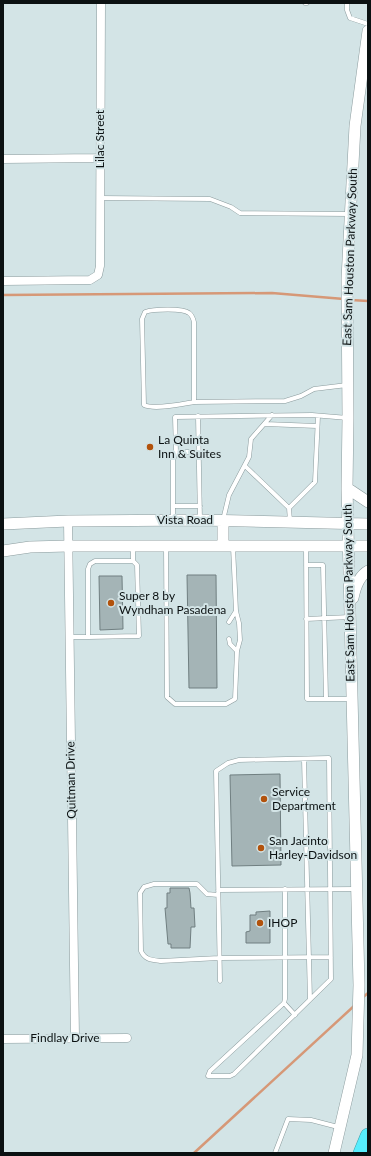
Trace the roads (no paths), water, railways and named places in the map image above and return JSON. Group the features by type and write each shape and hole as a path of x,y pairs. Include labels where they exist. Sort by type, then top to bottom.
{"highway":[{"path":"361,1153 368,1136"}],"main road":[{"name":"East Sam Houston Parkway South","path":"334,1153 357,1055 358,1036 359,986 347,488 348,385 346,314 355,126 368,31"},
{"path":"347,488 368,502"},
{"path":"223,520 228,546"},
{"name":"Vista Road","path":"3,524 68,521 223,520 368,524"},
{"path":"3,551 30,547 68,546 368,546"},
{"path":"350,606 356,586 368,571"}],"street":[{"name":"Lilac Street","path":"3,281 90,280 98,275 100,266 100,3"},
{"path":"3,159 99,158"},
{"name":"Quitman Drive","path":"68,521 75,1038"},
{"name":"Findlay Drive","path":"3,1039 127,1038"}],"lane":[{"path":"346,3 346,10 350,18 368,24"},
{"path":"100,198 210,198 231,207 240,213 350,214"},
{"path":"194,402 194,322 192,316 183,311 150,310 145,312 142,319 144,405 180,405 194,402 285,401 301,396 314,389 348,385"},
{"path":"173,520 173,460 176,452 176,417 272,415 348,418"},
{"path":"223,520 229,495 250,456 251,439 272,415"},
{"path":"198,416 200,520"},
{"path":"289,508 315,482 318,416"},
{"path":"265,424 317,426"},
{"path":"176,452 199,452"},
{"path":"245,466 289,508 290,523"},
{"path":"173,506 200,506"},
{"path":"306,545 307,699 351,699"},
{"path":"69,637 139,636 137,565 134,561 134,546"},
{"path":"166,546 167,697 174,704 226,704 235,699 237,651 240,640 228,546"},
{"path":"88,637 88,569 90,564 95,561 134,561"},
{"path":"306,565 324,565 326,698"},
{"path":"229,622 236,611"},
{"path":"306,619 350,617"},
{"path":"229,639 230,644 237,651"},
{"path":"220,981 216,771 228,763 239,760 329,758 331,979 234,1074 230,1076 208,1076 210,1072 284,1003"},
{"path":"304,759 310,1000"},
{"path":"218,895 207,894 197,884 149,885 144,887 140,894 141,951 147,959 161,961 219,958 331,957"},
{"path":"285,889 284,1003 295,1015"},
{"path":"218,890 356,889"},
{"path":"275,1153 288,1119 311,1120 340,1128"}],"waterway":[{"path":"3,295 272,293 344,299"},
{"path":"351,300 368,301"},
{"path":"362,998 368,993"},
{"path":"194,1153 354,1006"}],"place":[{"name":"La Quinta Inn & Suites","path":"150,447"},
{"name":"Super 8 by Wyndham Pasadena","path":"111,603"},
{"name":"Service Department","path":"264,799"},
{"name":"San Jacinto Harley-Davidson","path":"261,848"},
{"name":"IHOP","path":"260,923"}]}
